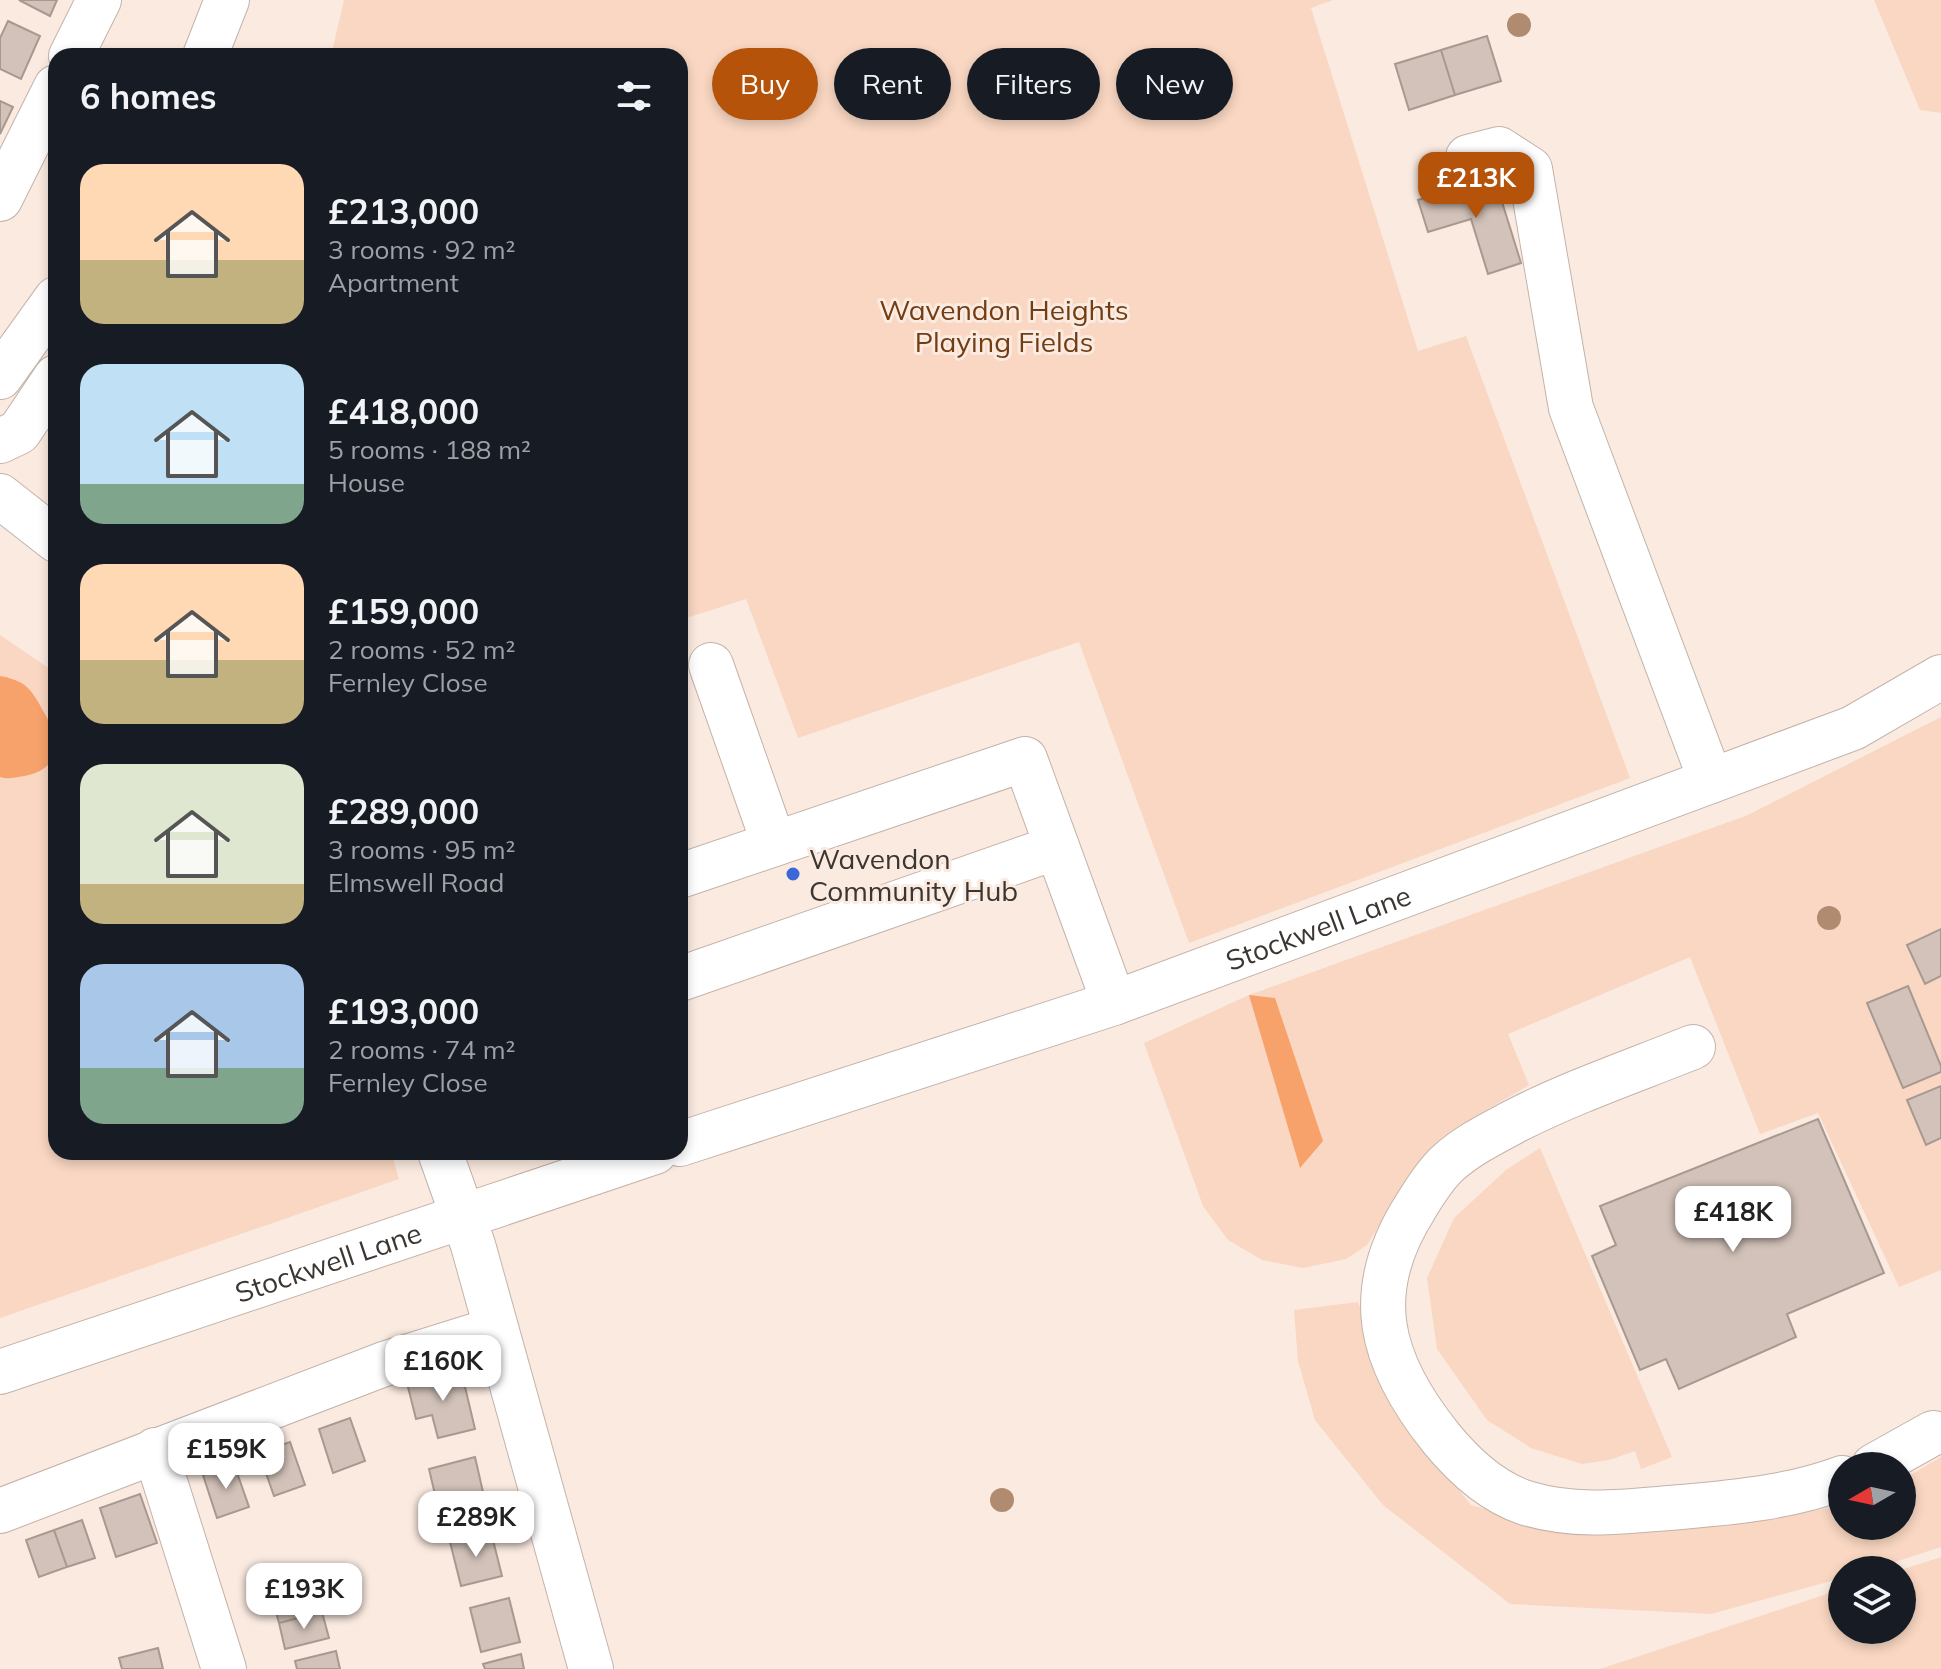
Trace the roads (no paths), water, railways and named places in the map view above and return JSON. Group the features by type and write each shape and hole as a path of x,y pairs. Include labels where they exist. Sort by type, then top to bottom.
{"street":[{"path":"75,48 99,0"},
{"path":"208,48 227,0"},
{"path":"4,182 48,102"},
{"path":"1468,157 1499,149 1530,169 1571,408 1711,781"},
{"path":"0,377 48,310"},
{"path":"0,441 19,432 48,389"},
{"path":"0,496 48,534"},
{"path":"711,665 774,844"},
{"name":"Stockwell Lane","path":"688,1141 1114,1003 1853,728 1941,677"},
{"path":"688,873 1025,759 1114,1003"},
{"path":"688,976 1057,847"},
{"path":"1693,1047 1548,1104 1474,1142 1447,1164 1429,1186 1400,1233 1382,1286 1383,1329 1394,1362 1421,1413 1456,1456 1488,1483 1525,1502 1569,1511 1624,1514 1753,1500 1828,1481"},
{"path":"443,1160 473,1245 591,1669"},
{"name":"Stockwell Lane","path":"0,1372 631,1160"},
{"path":"0,1511 384,1364 496,1329"},
{"path":"1899,1452 1933,1433"},
{"path":"155,1450 224,1669"}],"place":[{"name":"Wavendon Community Hub","path":"793,874"}],"park label":[{"name":"Wavendon Heights Playing Fields","path":"1004,325"}]}
